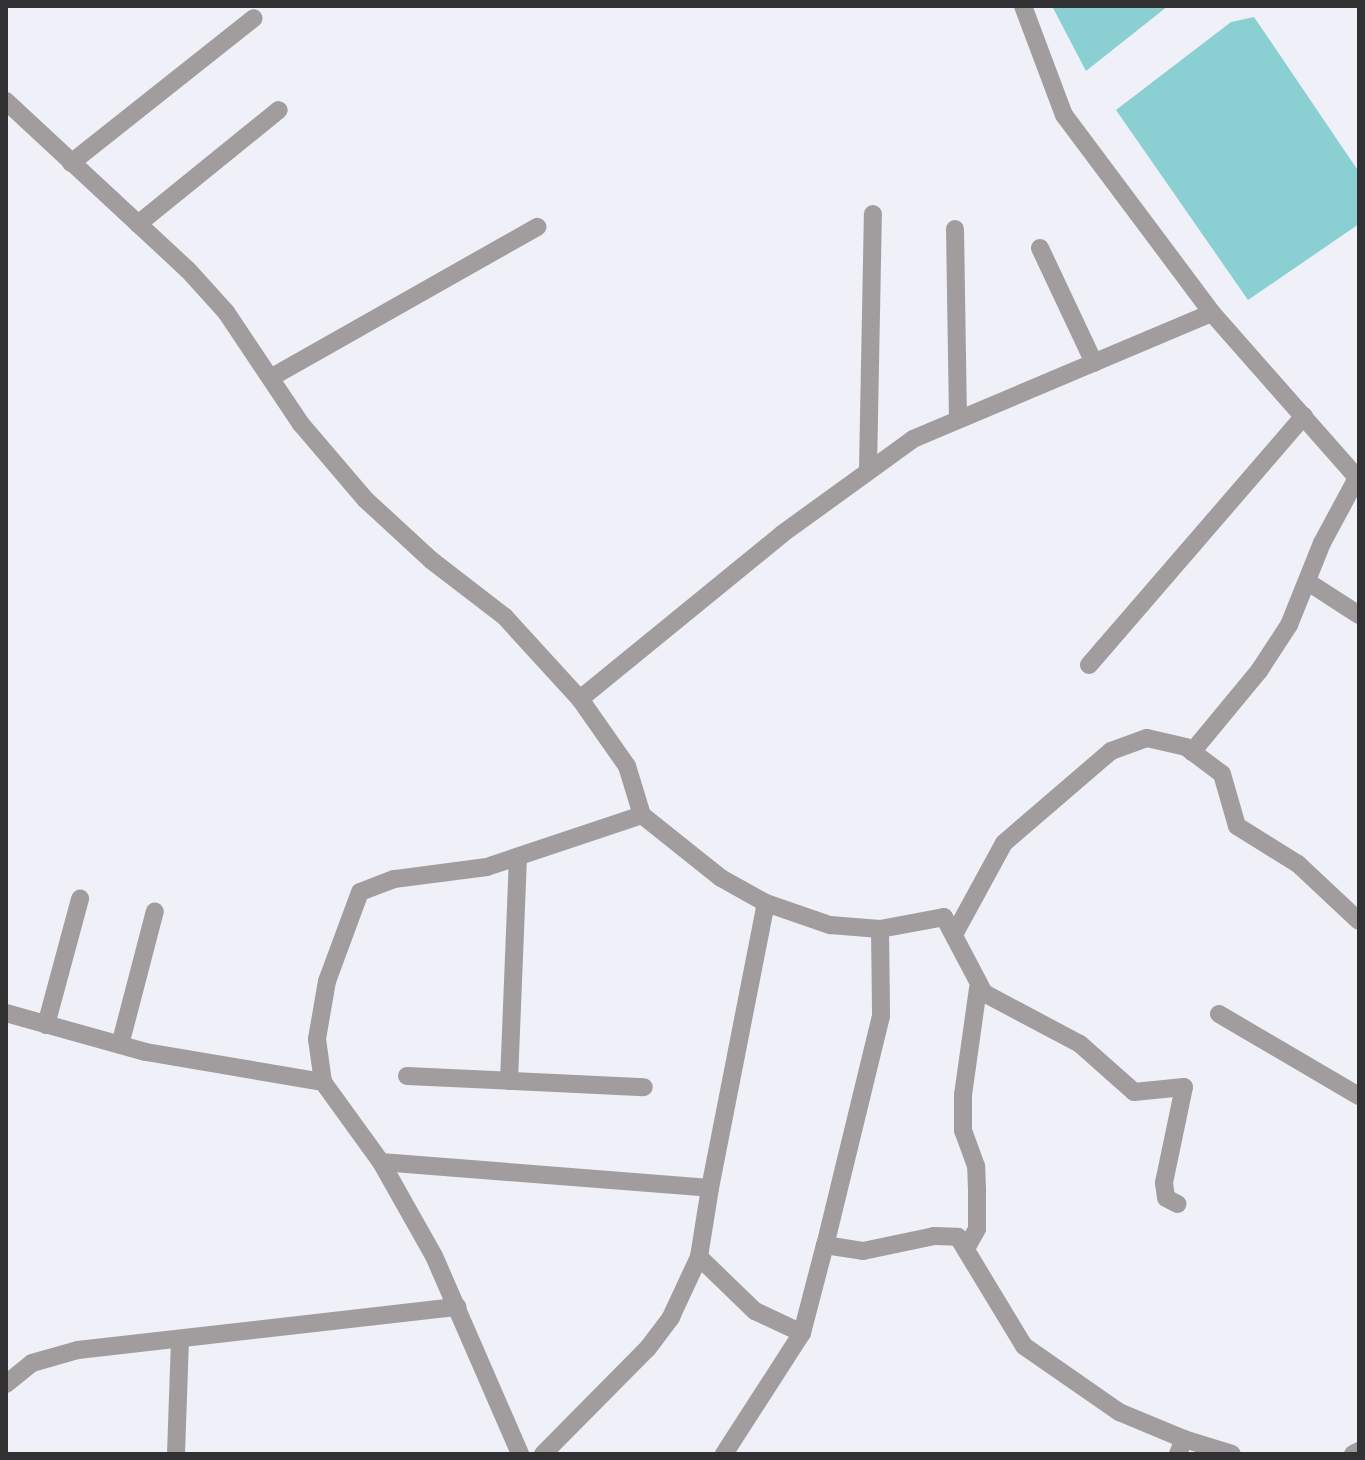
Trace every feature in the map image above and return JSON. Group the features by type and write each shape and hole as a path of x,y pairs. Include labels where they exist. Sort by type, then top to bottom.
{"street":[{"path":"1023,6 1064,115 1212,313 1358,479 1289,625 1259,671 1192,752"},
{"path":"71,163 254,18"},
{"path":"6,101 206,289 272,377 301,424 366,500 431,560 505,617 580,699 619,749 642,815 721,878 766,903 830,925 880,929 938,917 949,920 978,988 963,1095 963,1131 976,1166 977,1190 977,1229 967,1247"},
{"path":"138,224 279,110"},
{"path":"868,469 873,214"},
{"path":"272,377 537,227"},
{"path":"955,229 958,417"},
{"path":"1040,248 1094,363"},
{"path":"580,699 868,469 958,417 1212,313"},
{"path":"1089,665 1304,416"},
{"path":"1308,582 1359,615"},
{"path":"956,931 1004,843 1111,751 1147,738 1192,752 1222,774 1237,826 1298,864 1359,921"},
{"path":"513,1452 458,1307 381,1162 323,1082 317,1039 323,1003 360,892 394,879 447,874 518,857 642,815"},
{"path":"509,1081 518,857"},
{"path":"46,1025 80,899"},
{"path":"543,1454 648,1348 671,1317 699,1257 766,903"},
{"path":"120,1045 155,911"},
{"path":"724,1454 802,1333 881,1016 880,929"},
{"path":"978,988 1080,1044 1134,1092 1184,1087 1164,1183 1166,1198 1178,1204"},
{"path":"6,1013 201,1064 323,1082"},
{"path":"1219,1014 1359,1096"},
{"path":"407,1076 644,1087"},
{"path":"381,1162 710,1188"},
{"path":"825,1245 885,1249 944,1235 958,1237 967,1247 1003,1317 1044,1364 1181,1447 1232,1454"},
{"path":"699,1257 755,1311 802,1333"},
{"path":"6,1384 44,1357 458,1307"},
{"path":"176,1454 180,1340"},
{"path":"1353,1454 1359,1451"}],"water":[{"path":"1052,6 1168,6 1086,71"},
{"path":"1254,17 1359,172 1359,224 1248,300 1116,110 1231,22"}]}
